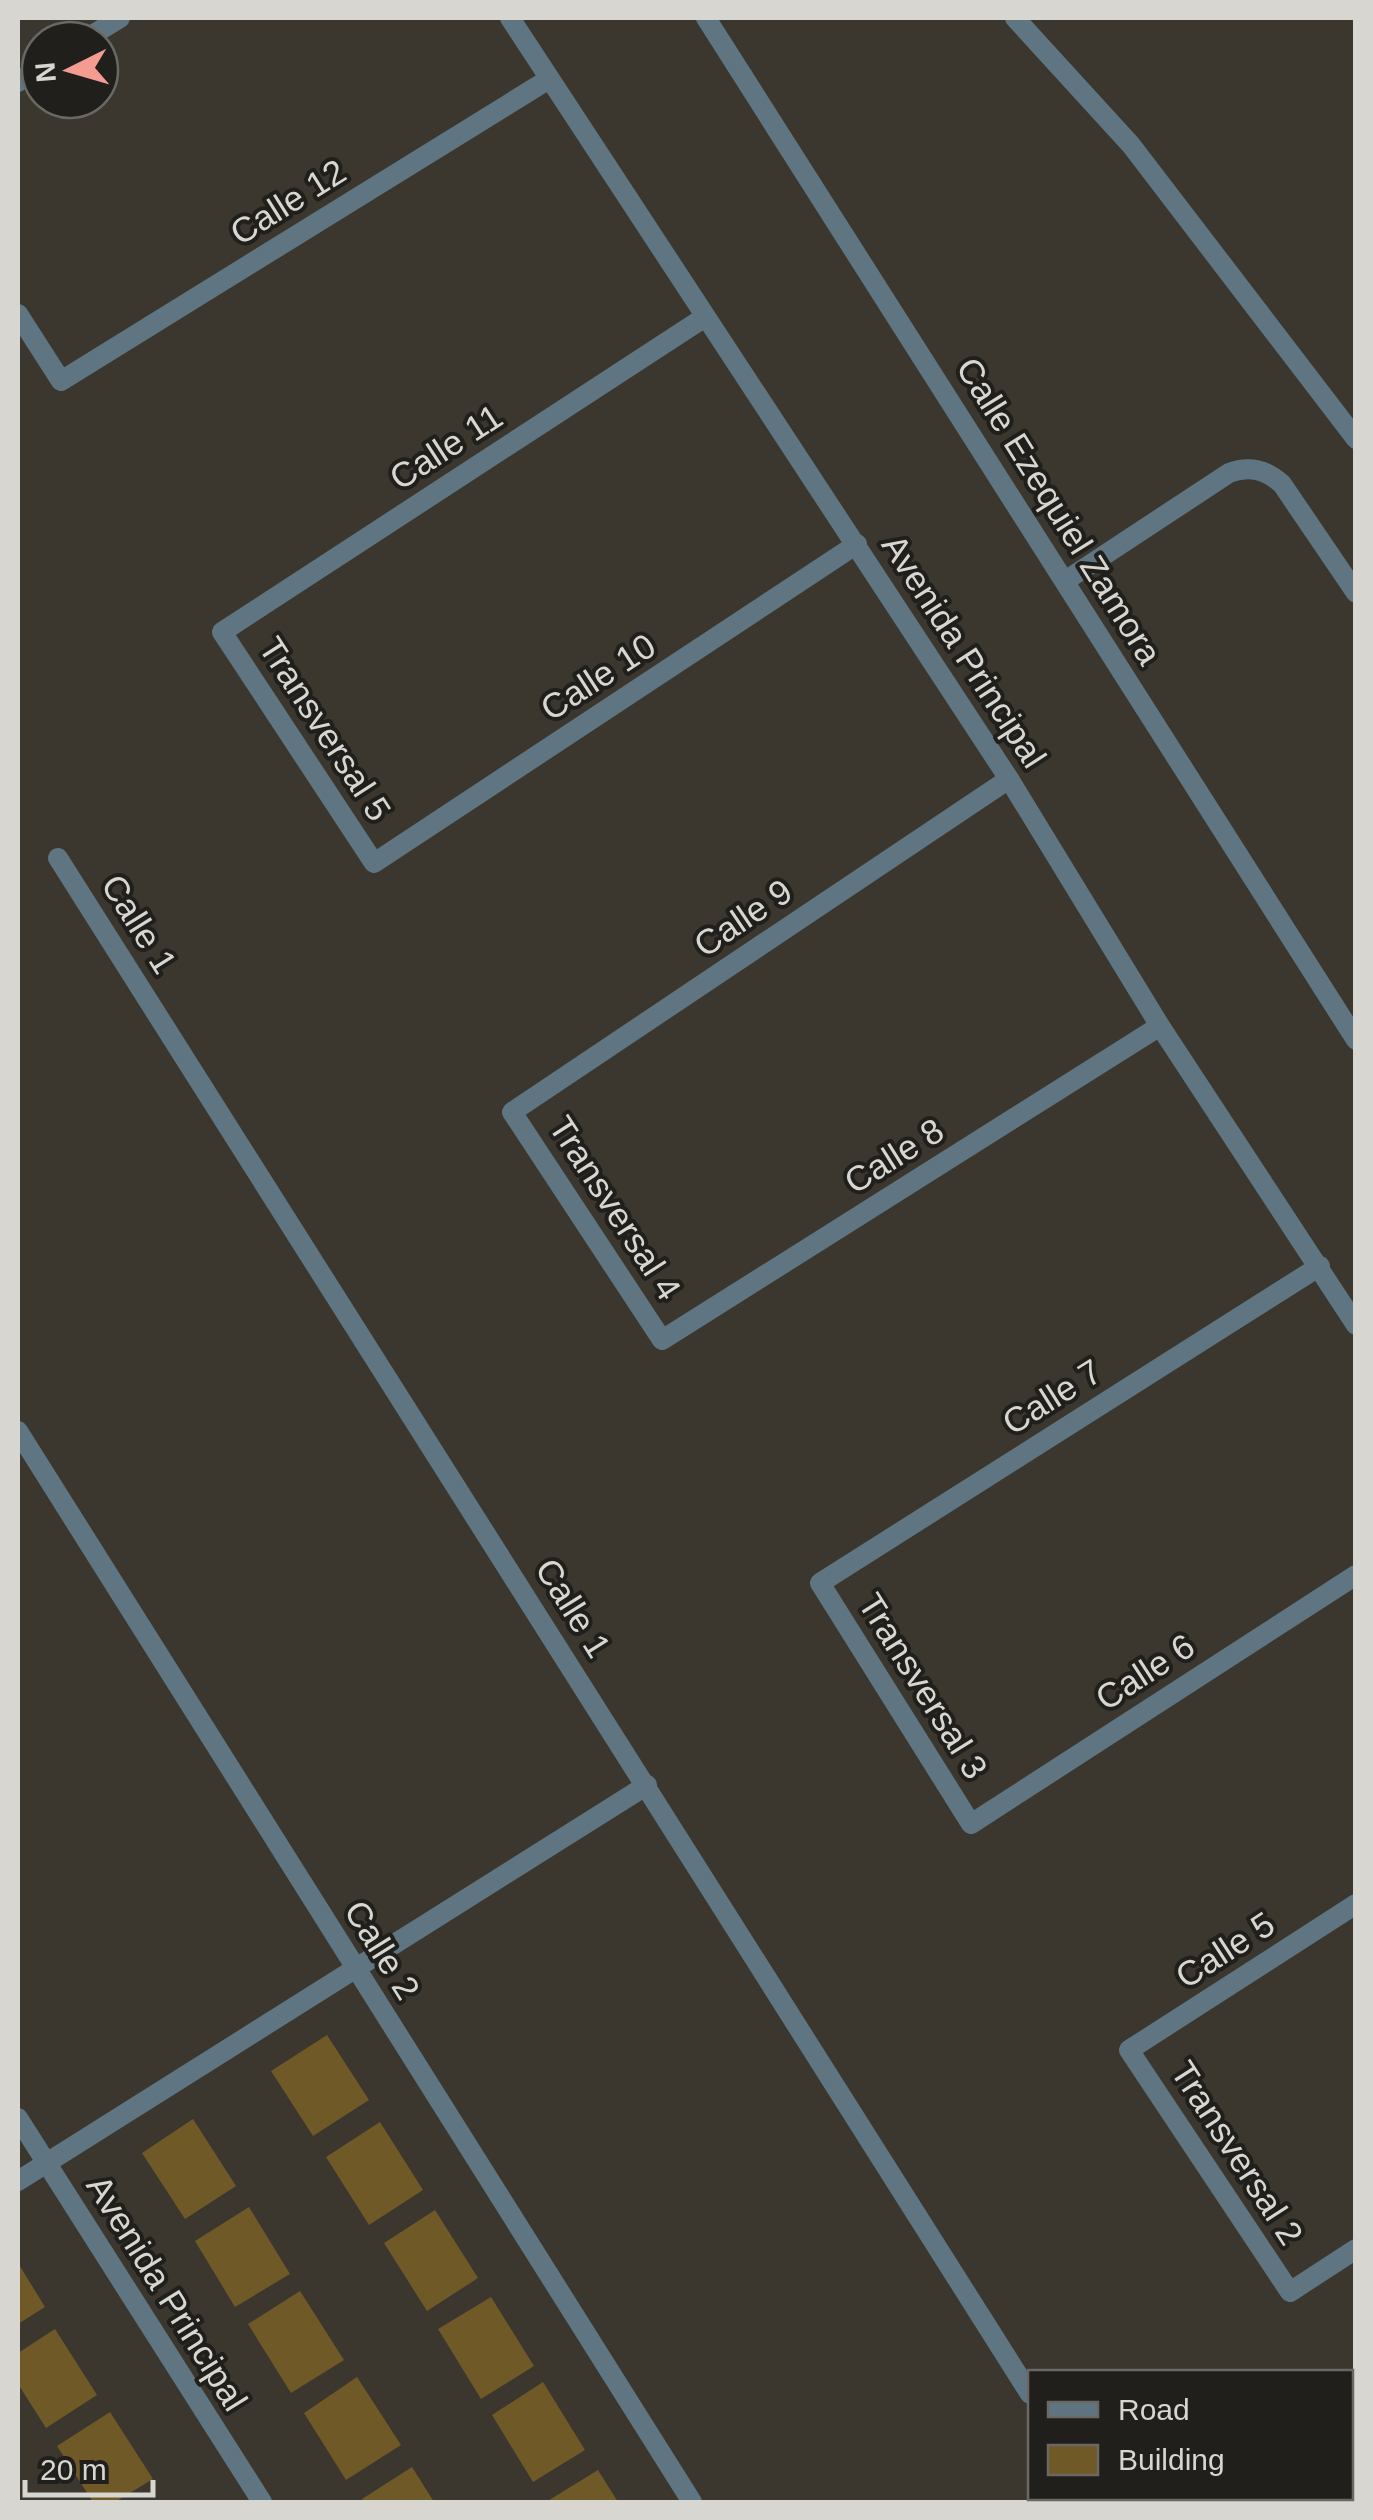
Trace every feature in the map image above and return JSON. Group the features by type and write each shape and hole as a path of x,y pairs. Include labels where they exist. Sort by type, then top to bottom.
{"street":[{"name":"Avenida Principal","path":"510,18 1009,778 1160,1026 1356,1324"},
{"name":"Calle Ezequiel Zamora","path":"706,18 1356,1040"},
{"path":"1014,18 1131,146 1356,438"},
{"name":"Calle 12","path":"18,314 61,381 549,79"},
{"name":"Calle 11","path":"222,632 705,317"},
{"path":"1066,581 1229,473 1248,468 1270,473 1282,484 1356,593"},
{"name":"Calle 10","path":"374,863 857,544"},
{"name":"Transversal 5","path":"222,632 374,863"},
{"name":"Calle 9","path":"512,1112 1009,778"},
{"name":"Calle 1","path":"58,858 1028,2391"},
{"name":"Calle 8","path":"662,1340 1160,1026"},
{"name":"Transversal 4","path":"512,1112 662,1340"},
{"name":"Calle 7","path":"820,1583 1320,1266"},
{"name":"Calle 2","path":"18,1431 692,2502"},
{"name":"Calle 6","path":"970,1824 1356,1575"},
{"name":"Transversal 3","path":"820,1583 970,1824"},
{"path":"18,2180 646,1785"},
{"name":"Calle 5","path":"1129,2050 1356,1904"},
{"name":"Transversal 2","path":"1129,2050 1290,2292 1356,2249"},
{"name":"Avenida Principal","path":"18,2118 262,2502"}],"building":[{"path":"327,2035 369,2100 313,2136 271,2071"},
{"path":"193,2119 236,2186 185,2219 142,2153"},
{"path":"380,2122 423,2190 369,2225 326,2157"},
{"path":"249,2207 290,2274 235,2307 195,2241"},
{"path":"435,2210 478,2278 427,2311 384,2243"},
{"path":"18,2263 45,2307 18,2324"},
{"path":"300,2291 344,2360 291,2393 248,2324"},
{"path":"491,2297 534,2366 481,2399 438,2329"},
{"path":"55,2329 97,2395 46,2428 18,2384 18,2353"},
{"path":"357,2377 401,2445 346,2480 304,2413"},
{"path":"543,2382 585,2450 533,2482 492,2415"},
{"path":"110,2412 153,2479 115,2502 93,2502 57,2446"},
{"path":"412,2467 434,2502 364,2502 362,2499"},
{"path":"598,2470 618,2502 546,2502"}]}
